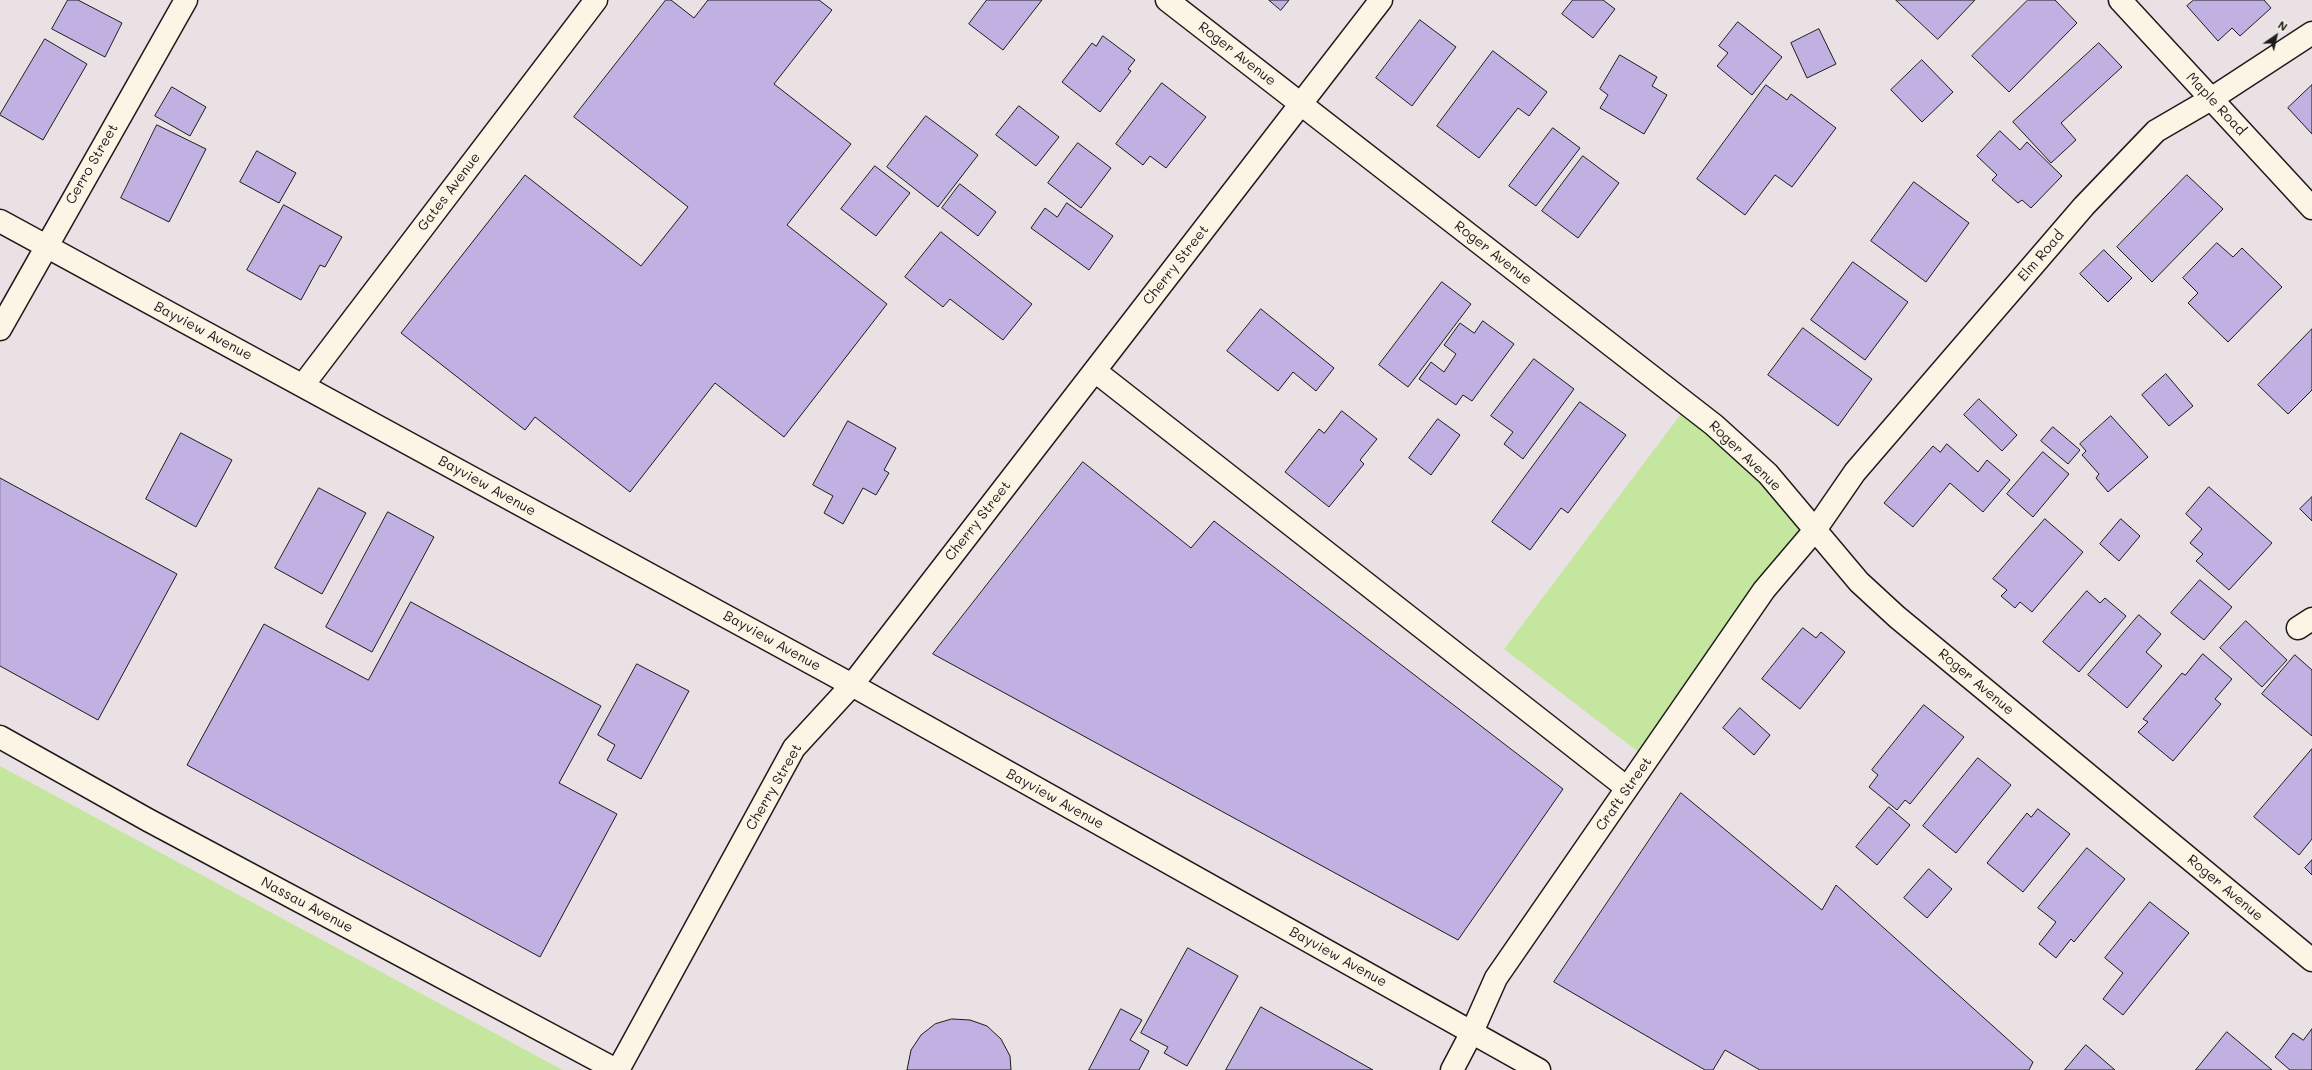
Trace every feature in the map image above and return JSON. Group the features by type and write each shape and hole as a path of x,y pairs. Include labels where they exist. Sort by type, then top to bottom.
{"street":[{"name":"Cerro Street","path":"0,329 186,0"},
{"name":"Gates Avenue","path":"303,385 596,0"},
{"name":"Roger Avenue","path":"1167,0 1714,424 1768,474 1860,582 1897,617 2312,960"},
{"name":"Cherry Street","path":"617,1070 794,748 852,685 1381,0"},
{"name":"Maple Road","path":"2120,0 2312,208"},
{"name":"Elm Road","path":"1815,530 1855,472 2084,206 2156,131 2211,99 2312,33"},
{"name":"Bayview Avenue","path":"0,221 852,685 1539,1070"},
{"path":"1095,371 1628,788"},
{"name":"Craft Street","path":"1452,1070 1472,1032 1496,978 1764,590 1815,530"},
{"name":"Nassau Avenue","path":"0,737 148,820 617,1070"}],"green space":[{"path":"1684,410 1762,477 1808,530 1641,754 1504,649"},
{"path":"0,766 559,1068 563,1070 0,1070"}],"building":[{"path":"68,0 78,0 122,23 105,57 52,29"},
{"path":"666,0 671,0 694,18 708,0 819,0 832,10 774,84 851,144 787,225 887,304 784,437 715,383 630,492 535,417 525,430 401,333 525,175 641,266 688,207 574,117"},
{"path":"987,0 1042,0 1003,50 969,24"},
{"path":"1269,0 1289,0 1281,10"},
{"path":"1573,0 1603,0 1615,9 1593,38 1562,14"},
{"path":"1896,0 1975,0 1938,39"},
{"path":"2028,0 2055,0 2077,23 2009,92 1972,56"},
{"path":"2194,0 2264,0 2271,8 2240,36 2232,28 2218,41 2187,6"},
{"path":"1420,20 1456,47 1412,106 1376,78"},
{"path":"1738,22 1782,57 1752,95 1717,66 1728,53 1719,46"},
{"path":"1819,29 1836,64 1807,78 1791,43"},
{"path":"1103,36 1135,60 1128,69 1131,71 1100,112 1062,82 1092,43 1096,46"},
{"path":"45,39 87,64 43,140 0,115"},
{"path":"2099,43 2122,67 2061,123 2076,140 2051,163 2013,122"},
{"path":"1493,51 1547,92 1529,116 1518,108 1479,158 1437,126"},
{"path":"1620,55 1657,77 1652,86 1667,95 1644,134 1600,108 1608,95 1600,89"},
{"path":"1922,60 1953,92 1922,122 1891,90"},
{"path":"1162,83 1206,117 1166,168 1150,156 1143,165 1116,144"},
{"path":"1766,85 1787,100 1791,94 1836,128 1792,187 1775,175 1745,215 1697,179"},
{"path":"2312,85 2312,134 2288,108"},
{"path":"172,87 206,107 190,136 155,116"},
{"path":"1019,106 1059,137 1036,166 996,135"},
{"path":"926,116 978,155 938,207 887,167"},
{"path":"157,125 206,149 169,222 121,198"},
{"path":"1553,128 1580,148 1536,206 1509,186"},
{"path":"2000,131 2020,150 2027,142 2062,176 2031,208 2022,200 2018,203 1992,180 1997,175 1977,156"},
{"path":"1078,143 1111,168 1081,208 1048,183"},
{"path":"257,151 296,173 279,203 240,182"},
{"path":"1583,156 1619,183 1578,238 1542,211"},
{"path":"875,166 910,193 876,236 841,209"},
{"path":"2187,175 2223,209 2152,282 2117,247"},
{"path":"1914,182 1969,223 1926,282 1871,241"},
{"path":"960,184 996,212 978,236 942,208"},
{"path":"1067,203 1113,236 1089,270 1031,228 1045,208 1057,217"},
{"path":"284,205 342,237 325,267 320,265 301,300 247,270"},
{"path":"941,232 1032,304 1003,340 950,299 943,307 905,277"},
{"path":"2217,243 2233,257 2242,248 2282,287 2228,342 2188,303 2198,293 2183,278"},
{"path":"2104,250 2132,278 2108,302 2080,274"},
{"path":"1853,262 1908,302 1865,360 1811,320"},
{"path":"1442,282 1471,304 1408,387 1379,365"},
{"path":"1261,309 1334,368 1316,391 1293,372 1278,391 1227,351"},
{"path":"1483,321 1514,344 1472,401 1463,395 1456,405 1419,379 1431,362 1444,372 1456,354 1444,345 1460,323 1474,333"},
{"path":"1803,328 1872,379 1838,426 1768,375"},
{"path":"2312,329 2312,390 2288,414 2258,385"},
{"path":"1534,359 1574,389 1523,459 1504,444 1513,432 1491,416"},
{"path":"2166,374 2193,406 2169,426 2142,395"},
{"path":"1979,399 2017,435 2002,451 1964,415"},
{"path":"1580,402 1626,435 1568,513 1561,508 1530,550 1492,522"},
{"path":"1342,411 1377,439 1360,460 1364,464 1329,507 1285,472 1319,429 1324,433"},
{"path":"2111,416 2148,457 2108,492 2096,478 2099,474 2082,455 2086,451 2080,444"},
{"path":"1438,419 1460,435 1431,475 1409,458"},
{"path":"848,421 896,448 884,470 889,473 876,495 863,488 843,524 824,513 833,496 813,485"},
{"path":"2053,427 2080,450 2068,464 2041,441"},
{"path":"181,433 232,460 196,527 146,499"},
{"path":"1947,444 1978,472 1987,460 2010,480 1983,512 1950,483 1913,527 1884,503 1933,446 1940,452"},
{"path":"2043,452 2069,474 2033,517 2007,494"},
{"path":"1083,462 1191,548 1214,521 1563,789 1458,940 933,654"},
{"path":"0,478 177,574 98,720 0,666"},
{"path":"2209,487 2272,543 2229,590 2196,561 2203,554 2190,543 2202,529 2186,514"},
{"path":"319,488 366,513 322,594 275,568"},
{"path":"2312,497 2312,521 2300,509"},
{"path":"388,512 434,537 372,652 326,627"},
{"path":"2045,519 2083,552 2032,612 2020,602 2015,608 2001,596 2007,590 1993,579"},
{"path":"2121,519 2140,536 2119,561 2100,544"},
{"path":"2200,580 2232,607 2204,640 2171,613"},
{"path":"2087,591 2100,603 2105,598 2126,616 2079,672 2043,642"},
{"path":"411,602 601,706 559,783 617,814 540,957 187,765 264,624 368,680"},
{"path":"2139,615 2161,634 2146,652 2162,666 2127,708 2088,675"},
{"path":"2246,621 2287,660 2262,687 2220,648"},
{"path":"1803,628 1816,638 1821,632 1845,652 1800,709 1762,679"},
{"path":"2203,654 2232,679 2215,699 2221,704 2173,761 2138,732 2148,722 2143,719 2182,673 2185,675"},
{"path":"2295,655 2312,670 2312,736 2262,694"},
{"path":"637,664 689,691 641,779 607,760 615,745 598,735"},
{"path":"1924,705 1964,737 1910,804 1905,800 1897,810 1869,787 1878,775 1872,770"},
{"path":"1740,708 1770,735 1754,755 1723,728"},
{"path":"2312,749 2312,839 2299,855 2254,817"},
{"path":"1978,758 2011,785 1956,853 1923,826"},
{"path":"1681,793 1822,910 1836,885 2033,1062 2029,1070 1760,1070 1725,1050 1713,1070 1705,1070 1554,982"},
{"path":"1889,807 1910,825 1877,865 1856,847"},
{"path":"2038,809 2070,834 2023,892 1987,863 2027,813 2031,817"},
{"path":"2087,848 2125,879 2074,942 2071,939 2056,958 2039,944 2056,922 2038,908"},
{"path":"2312,860 2312,875 2305,868"},
{"path":"1929,869 1952,889 1927,918 1904,898"},
{"path":"2150,902 2189,933 2123,1015 2103,999 2123,973 2105,958"},
{"path":"1188,948 1238,976 1187,1066 1164,1053 1168,1047 1141,1033"},
{"path":"1261,1007 1373,1070 1226,1070"},
{"path":"1121,1009 1142,1020 1130,1040 1149,1051 1139,1070 1089,1070"},
{"path":"952,1019 970,1020 987,1026 1001,1039 1010,1056 1011,1070 907,1070 911,1050 921,1035 935,1024"},
{"path":"2312,1029 2312,1070 2290,1070 2275,1057 2293,1033 2303,1040"},
{"path":"2227,1032 2272,1070 2196,1070"},
{"path":"2086,1045 2115,1070 2065,1070"}]}
